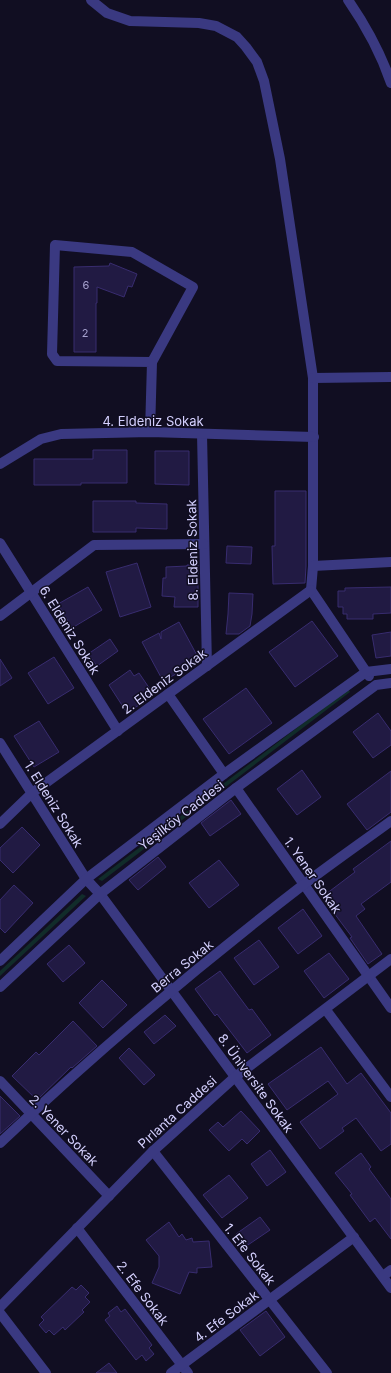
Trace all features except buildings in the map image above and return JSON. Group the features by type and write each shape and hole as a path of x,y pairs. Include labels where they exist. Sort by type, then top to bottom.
{"street":[{"path":"91,0 108,13 130,21 199,23 216,26 237,37 257,62 264,81 280,159 313,378 313,566 311,590 376,685"},
{"path":"351,1 368,32 388,63 391,83"},
{"path":"150,432 152,362 193,287 132,252 55,245 52,354 58,362 152,362"},
{"path":"313,378 391,377"},
{"name":"4. Eldeniz Sokak","path":"0,464 41,439 60,434 150,432 314,437"},
{"name":"8. Eldeniz Sokak","path":"202,434 207,666"},
{"name":"6. Eldeniz Sokak","path":"0,543 118,730"},
{"path":"0,616 94,545 204,544"},
{"path":"313,566 391,562"},
{"name":"2. Eldeniz Sokak","path":"0,824 32,793 311,590"},
{"name":"Yeşilköy Caddesi","path":"0,962 86,879 224,774 366,672 391,669"},
{"name":"Yeşilköy Caddesi","path":"0,987 100,894 236,788 376,685 391,683"},
{"path":"168,694 224,774"},
{"name":"1. Eldeniz Sokak","path":"0,743 86,879 100,894"},
{"name":"1. Yener Sokak","path":"236,788 391,1008"},
{"name":"Berra Sokak","path":"0,1143 171,990 304,884 391,821"},
{"name":"8. Üniversite Sokak","path":"100,894 354,1237 387,1273 391,1288"},
{"name":"Pırlanta Caddesi","path":"0,1307 152,1151 235,1077 391,960"},
{"path":"326,1010 391,1097"},
{"name":"2. Yener Sokak","path":"0,1081 109,1196"},
{"name":"1. Efe Sokak","path":"152,1151 327,1373"},
{"name":"2. Efe Sokak","path":"77,1228 185,1369"},
{"name":"4. Efe Sokak","path":"171,1373 185,1369 270,1300 354,1237"},
{"path":"0,1314 46,1373"}],"green space":[{"path":"348,689 350,692 102,881 98,879"},
{"path":"82,894 86,896 0,976 0,971"}]}
